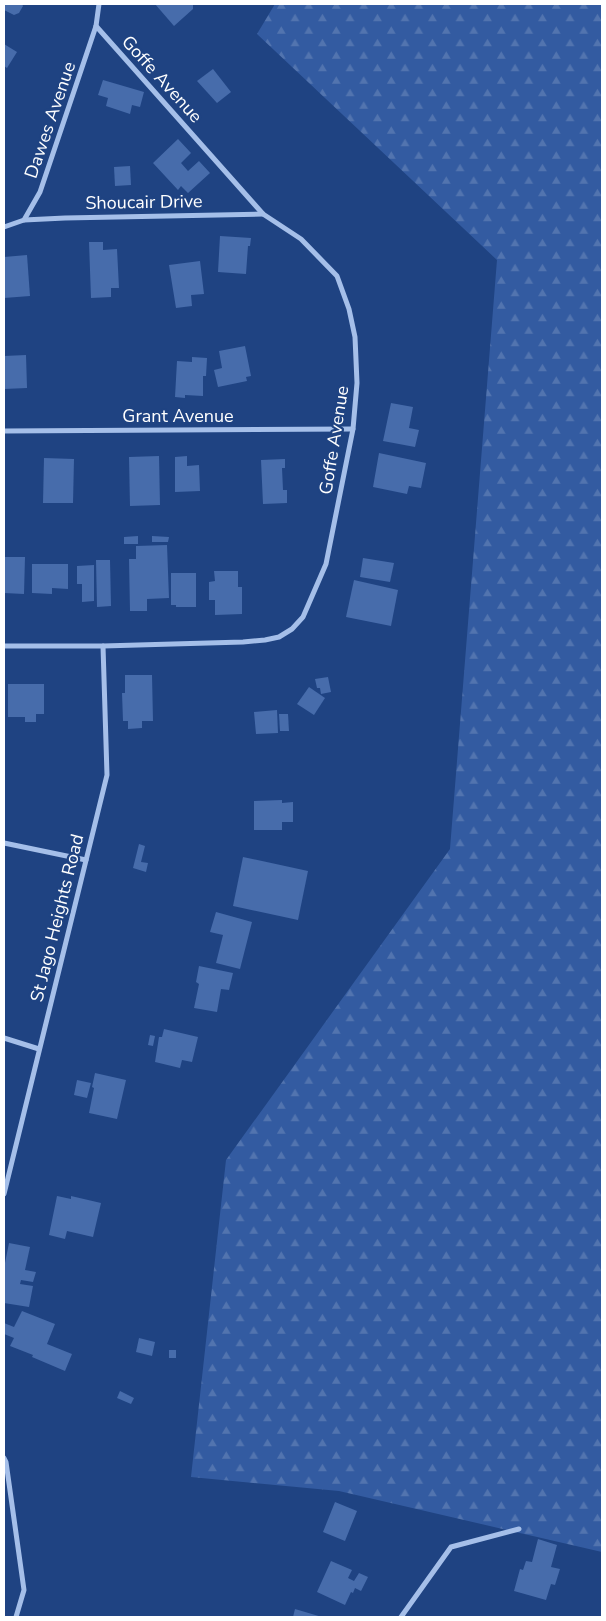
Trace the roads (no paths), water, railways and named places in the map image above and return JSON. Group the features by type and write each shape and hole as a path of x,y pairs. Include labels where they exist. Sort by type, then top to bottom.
{"street":[{"name":"Dawes Avenue","path":"24,220 40,192 96,26 99,4"},
{"name":"Goffe Avenue","path":"4,646 103,646 265,640 280,637 292,629 303,616 326,564 353,429 357,383 355,337 349,309 338,276 301,239 264,214 96,26"},
{"name":"Shoucair Drive","path":"24,220 264,214"},
{"path":"4,227 24,220"},
{"name":"Grant Avenue","path":"4,431 353,429"},
{"name":"St Jago Heights Road","path":"4,1194 107,775 103,646"},
{"path":"4,843 86,860"},
{"path":"4,1038 39,1049"},
{"path":"4,1458 24,1590 16,1617"},
{"path":"401,1617 451,1546 519,1529"}]}
